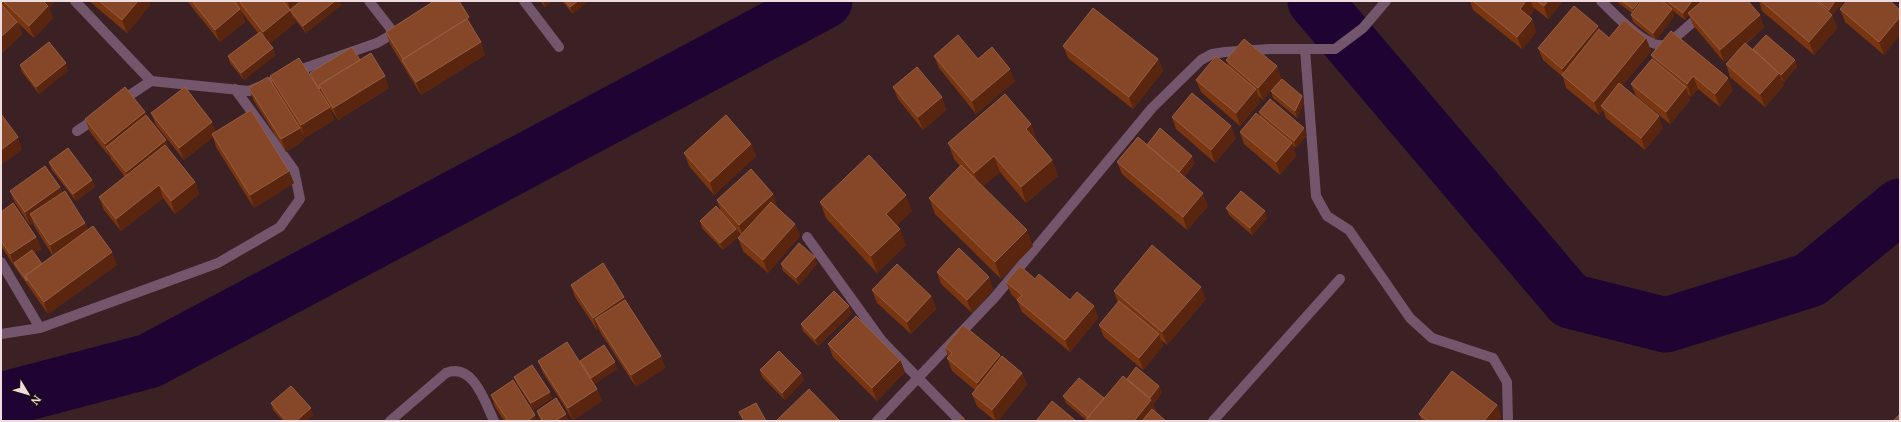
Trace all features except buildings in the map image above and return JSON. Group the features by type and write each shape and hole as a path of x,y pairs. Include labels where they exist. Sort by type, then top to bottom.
{"street":[{"path":"76,1 151,81"},
{"path":"369,1 394,33"},
{"path":"524,1 559,47"},
{"path":"877,421 995,297 1152,108 1201,60 1212,54 1225,52 1335,49 1363,28 1386,1"},
{"path":"1601,1 1644,40 1658,46 1665,46 1717,1"},
{"path":"78,131 151,81 249,91 308,67 377,43 407,25"},
{"path":"1305,49 1316,196 1328,216 1349,230 1410,318 1432,338 1493,358 1507,382 1508,421"},
{"path":"1,334 40,328 218,263 280,227 300,199 294,170 235,89"},
{"path":"807,237 882,341 960,421"},
{"path":"1,262 40,328"},
{"path":"1213,421 1340,279"},
{"path":"390,421 446,373 453,370 461,371 474,382 494,421"}],"waterway":[{"path":"1,400 149,361 825,1"},
{"path":"1315,1 1570,301 1666,325 1810,280 1900,206"}]}
